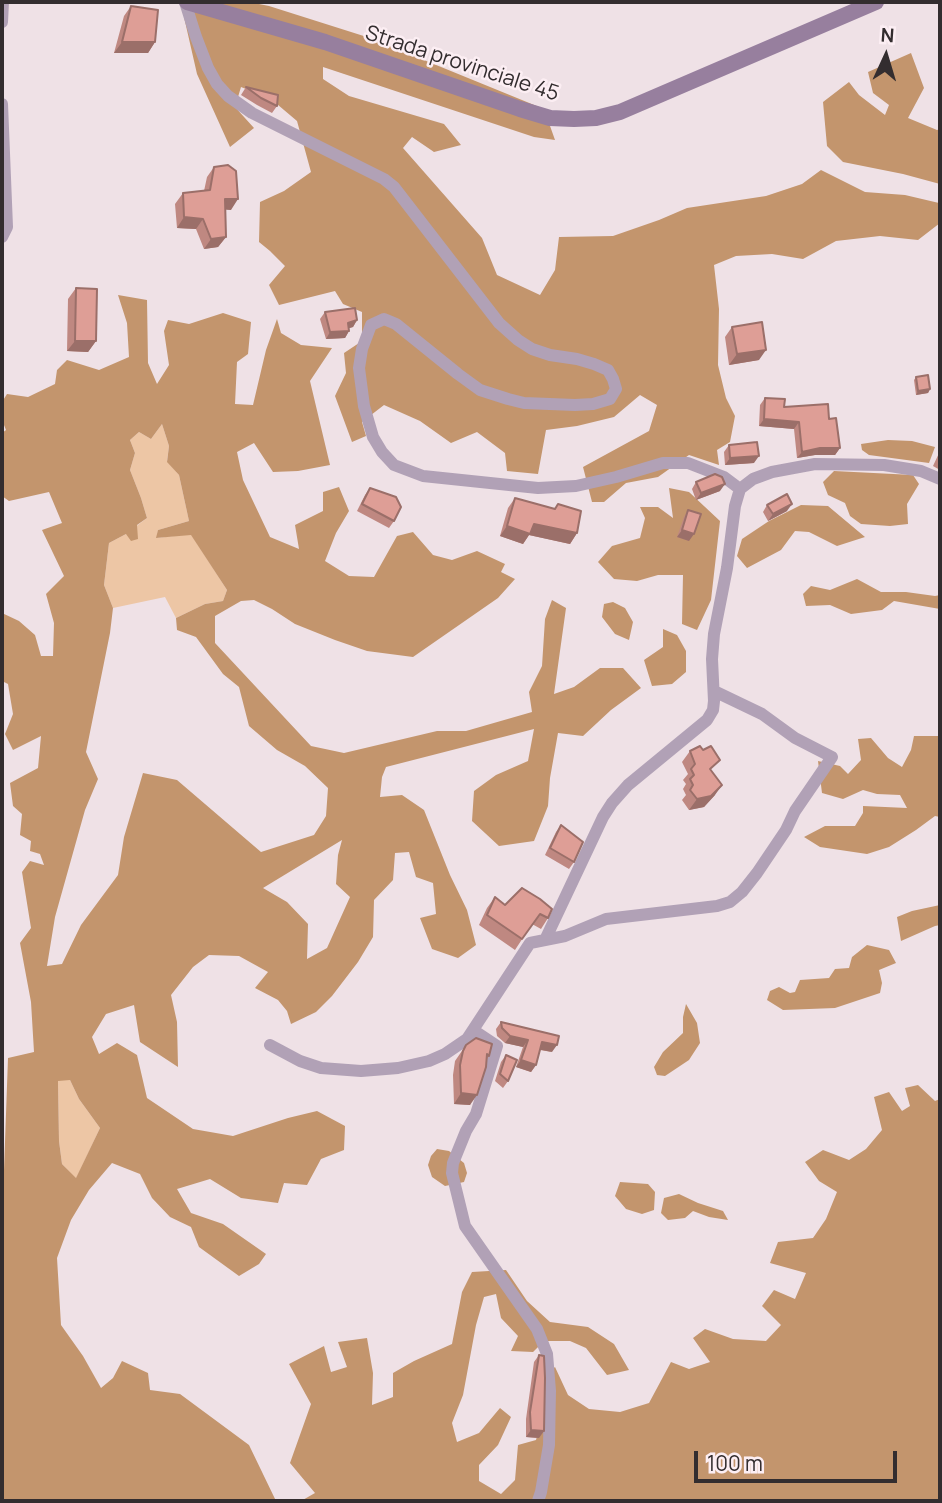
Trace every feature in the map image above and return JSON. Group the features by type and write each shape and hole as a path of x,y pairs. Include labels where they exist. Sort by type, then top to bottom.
{"main road":[{"name":"Strada provinciale 45","path":"186,2 325,42 520,109 550,118 574,119 596,118 620,112 876,2"}],"street":[{"path":"2,22 3,2"},
{"path":"186,2 208,68 217,85 229,96 252,113 384,179 394,187 499,323 518,340 532,349 550,355 594,364 608,370 613,379 616,389 610,399 593,404 524,403 508,399 480,390 396,324 384,319 371,325 362,349 359,368 364,406 373,437 394,465 423,476 538,488 576,486 663,463 688,463 724,477 740,489"},
{"path":"2,104 7,227 2,237"},
{"path":"545,940 612,803 628,785 707,720 713,710 714,634 740,489 772,472 815,464 884,465 921,471 940,479"},
{"path":"270,1045 300,1061 321,1068 361,1071 398,1068 429,1061 467,1039 530,943 565,936 606,919 717,906 730,902 757,873 832,757 795,738 762,713 714,691"},
{"path":"473,1030 497,1046 476,1114 466,1131 452,1172 465,1226 537,1329 547,1354 550,1391 549,1445 538,1501"}],"shaded area":[{"path":"185,2 249,2 269,6 370,38 544,109 555,140 534,137 323,67 323,79 349,96 444,124 461,145 434,152 412,137 403,148 482,238 497,275 540,295 555,270 559,237 613,236 687,208 766,196 802,184 821,170 865,192 905,195 939,203 940,223 918,240 880,236 836,241 803,259 772,254 736,256 714,265 719,309 718,365 726,398 735,416 730,442 717,450 719,465 689,455 658,477 626,483 604,502 592,502 583,467 649,431 657,405 640,395 614,417 546,430 538,474 507,471 505,453 477,432 451,443 420,421 384,405 362,422 366,436 352,442 335,396 346,373 344,353 362,341 362,312 343,304 335,291 279,305 269,285 285,266 259,242 260,202 284,191 311,172 297,121 271,99 241,87 235,107 254,128 230,147 197,74 184,17"},
{"path":"911,53 924,88 908,118 940,129 940,184 843,162 827,146 823,102 849,82 859,95 885,115 889,105 873,93 868,72"},
{"path":"118,295 147,300 148,363 157,384 169,365 164,331 168,320 189,324 223,313 251,322 248,354 237,362 235,404 253,405 266,350 277,319 281,333 301,345 332,348 310,381 330,465 273,472 254,443 237,452 243,480 270,537 299,549 295,525 323,511 323,492 339,487 349,511 336,533 325,561 349,576 374,577 397,536 413,532 433,555 452,560 477,551 505,564 501,572 515,579 498,598 413,657 367,651 335,640 295,624 254,600 241,601 215,616 215,643 311,746 344,753 437,731 466,731 532,712 529,692 542,666 545,619 552,600 566,608 554,694 574,687 600,668 623,668 641,688 611,710 583,736 558,733 548,806 534,841 499,846 472,821 474,791 496,775 528,761 534,729 386,767 380,797 402,795 424,810 467,910 476,945 458,958 432,949 420,918 436,914 433,883 416,877 409,852 395,853 393,880 374,900 373,937 358,962 316,1012 291,1024 287,1011 278,1000 255,988 268,972 239,956 209,955 193,967 171,995 177,1022 178,1067 140,1042 134,1005 106,1014 92,1037 99,1054 117,1043 137,1055 147,1098 193,1129 233,1136 317,1111 345,1126 344,1150 321,1159 307,1185 284,1183 278,1203 241,1198 210,1179 177,1189 191,1213 223,1224 266,1254 259,1264 239,1276 199,1247 191,1227 170,1217 152,1198 140,1174 112,1163 89,1190 71,1220 57,1258 61,1325 101,1388 113,1378 122,1361 148,1373 150,1390 180,1394 249,1445 276,1501 2,1501 2,1198 8,1058 34,1052 31,1002 20,943 31,928 22,872 30,861 44,865 40,854 30,851 31,841 20,835 22,814 13,806 10,783 38,768 41,736 13,750 5,734 13,714 8,684 2,681 2,613 19,621 35,635 41,656 53,656 54,623 46,594 64,576 42,530 62,523 49,492 9,501 2,496 2,433 6,430 2,420 2,402 7,394 28,397 55,384 57,370 67,360 99,370 129,357 127,323","holes":["162,424 169,446 167,462 179,475 189,521 158,530 156,538 191,535 227,590 223,601 205,604 176,618 177,630 196,637 223,674 239,687 249,726 277,750 305,766 328,788 326,816 314,835 261,852 177,780 143,773 124,837 118,875 81,925 62,964 47,966 55,917 85,810 98,779 86,752 113,608 104,585 109,543 126,534 131,541 138,539 137,525 147,518 130,470 135,453 130,440 139,432 151,439","342,840 336,884 350,897 327,948 307,959 308,924 287,902 263,888","70,1080 79,1099 100,1128 76,1178 62,1164 58,1081"]},
{"path":"162,424 169,446 167,461 179,475 189,521 158,530 157,538 191,534 227,590 223,601 205,604 176,618 165,597 113,608 104,585 109,543 147,518 130,470 135,453 130,440 139,432 151,439"},
{"path":"888,440 912,441 935,447 929,463 869,455 862,450 861,444"},
{"path":"834,471 913,475 919,484 907,504 908,524 861,524 850,516 845,503 828,495 823,482"},
{"path":"669,488 689,492 720,521 711,600 697,630 682,624 683,575 658,575 637,581 614,579 598,562 612,546 640,538 645,518 640,507 658,507 673,518"},
{"path":"801,505 828,506 865,537 837,546 809,532 795,531 781,550 747,568 737,556 742,539 769,521"},
{"path":"857,579 881,592 940,595 940,609 894,601 882,610 851,614 830,605 806,606 803,594 811,586 830,590"},
{"path":"613,602 625,608 633,622 629,640 615,634 602,617 604,604"},
{"path":"663,629 677,635 686,651 686,672 672,684 652,686 644,660 663,647"},
{"path":"914,736 940,737 940,817 935,816 889,847 867,854 820,847 804,837 825,826 855,826 863,813 863,806 907,808 900,795 863,790 843,799 822,793 818,761 840,766 848,774 861,760 858,739 871,738 888,758 902,767 911,750"},
{"path":"940,905 940,925 901,941 897,917"},
{"path":"867,945 889,950 896,963 879,970 882,983 880,993 835,1008 783,1010 767,1000 770,991 779,987 790,993 795,992 800,980 829,978 835,969 849,968 852,957"},
{"path":"686,1004 697,1023 700,1043 689,1060 665,1076 657,1075 654,1067 663,1052 683,1033"},
{"path":"58,1080 70,1080 79,1099 100,1128 76,1179 62,1164"},
{"path":"918,1085 935,1101 940,1099 940,1501 301,1501 315,1493 290,1463 311,1404 289,1364 324,1346 331,1372 347,1367 338,1342 367,1338 373,1373 372,1405 393,1397 393,1373 452,1344 462,1292 472,1272 506,1270 527,1301 550,1322 588,1327 614,1344 629,1370 607,1375 586,1348 570,1341 544,1341 533,1352 511,1351 518,1336 501,1318 496,1294 484,1297 463,1395 452,1423 457,1442 479,1433 500,1408 511,1417 498,1445 479,1465 479,1481 501,1494 515,1480 518,1445 536,1440 542,1417 544,1376 555,1367 568,1395 589,1409 620,1412 649,1403 671,1362 689,1369 710,1362 693,1338 705,1329 733,1339 766,1341 781,1325 762,1306 774,1290 795,1299 806,1273 770,1263 778,1242 813,1238 826,1219 837,1192 819,1181 805,1162 823,1150 849,1160 866,1149 882,1130 874,1097 889,1092 902,1111 910,1106 905,1088"},
{"path":"437,1149 449,1151 464,1163 467,1173 464,1182 445,1186 432,1177 428,1165"},
{"path":"620,1182 648,1184 655,1192 654,1210 642,1214 626,1209 615,1196"},
{"path":"679,1194 723,1211 728,1220 693,1211 685,1218 668,1220 661,1213 664,1198"}],"building":[{"path":"131,6 158,10 155,42 122,42"},
{"path":"246,87 278,95 277,106 261,98"},
{"path":"228,165 236,171 238,199 225,199 226,237 211,239 203,219 184,217 183,193 210,190 214,167"},
{"path":"76,288 97,289 96,341 75,341"},
{"path":"355,308 357,320 348,323 349,331 330,332 325,312"},
{"path":"762,322 766,350 737,354 732,327"},
{"path":"928,375 930,389 918,391 916,377"},
{"path":"765,398 785,399 784,407 828,404 829,419 836,418 840,448 802,452 799,422 764,419"},
{"path":"757,442 759,456 730,458 729,445"},
{"path":"715,474 722,477 725,484 701,493 696,482"},
{"path":"370,488 396,497 401,507 394,521 362,504"},
{"path":"787,494 792,504 773,514 767,505"},
{"path":"515,498 555,509 558,504 581,511 577,533 534,524 530,534 507,526"},
{"path":"688,510 701,514 694,534 682,530"},
{"path":"700,746 703,750 711,746 720,760 710,769 722,785 711,796 697,799 690,790 693,785 690,779 694,775 691,769 695,764 690,751"},
{"path":"561,825 583,842 574,862 550,848"},
{"path":"522,888 552,909 548,918 540,914 522,939 487,915 495,897 505,905"},
{"path":"501,1022 559,1036 557,1045 542,1042 536,1065 521,1060 528,1040 510,1036 502,1028"},
{"path":"476,1038 492,1044 489,1056 487,1054 486,1067 477,1095 461,1093 460,1065 463,1051 466,1045"},
{"path":"506,1055 517,1060 508,1081 500,1074"},
{"path":"539,1355 544,1356 544,1431 531,1430 530,1412"}]}
